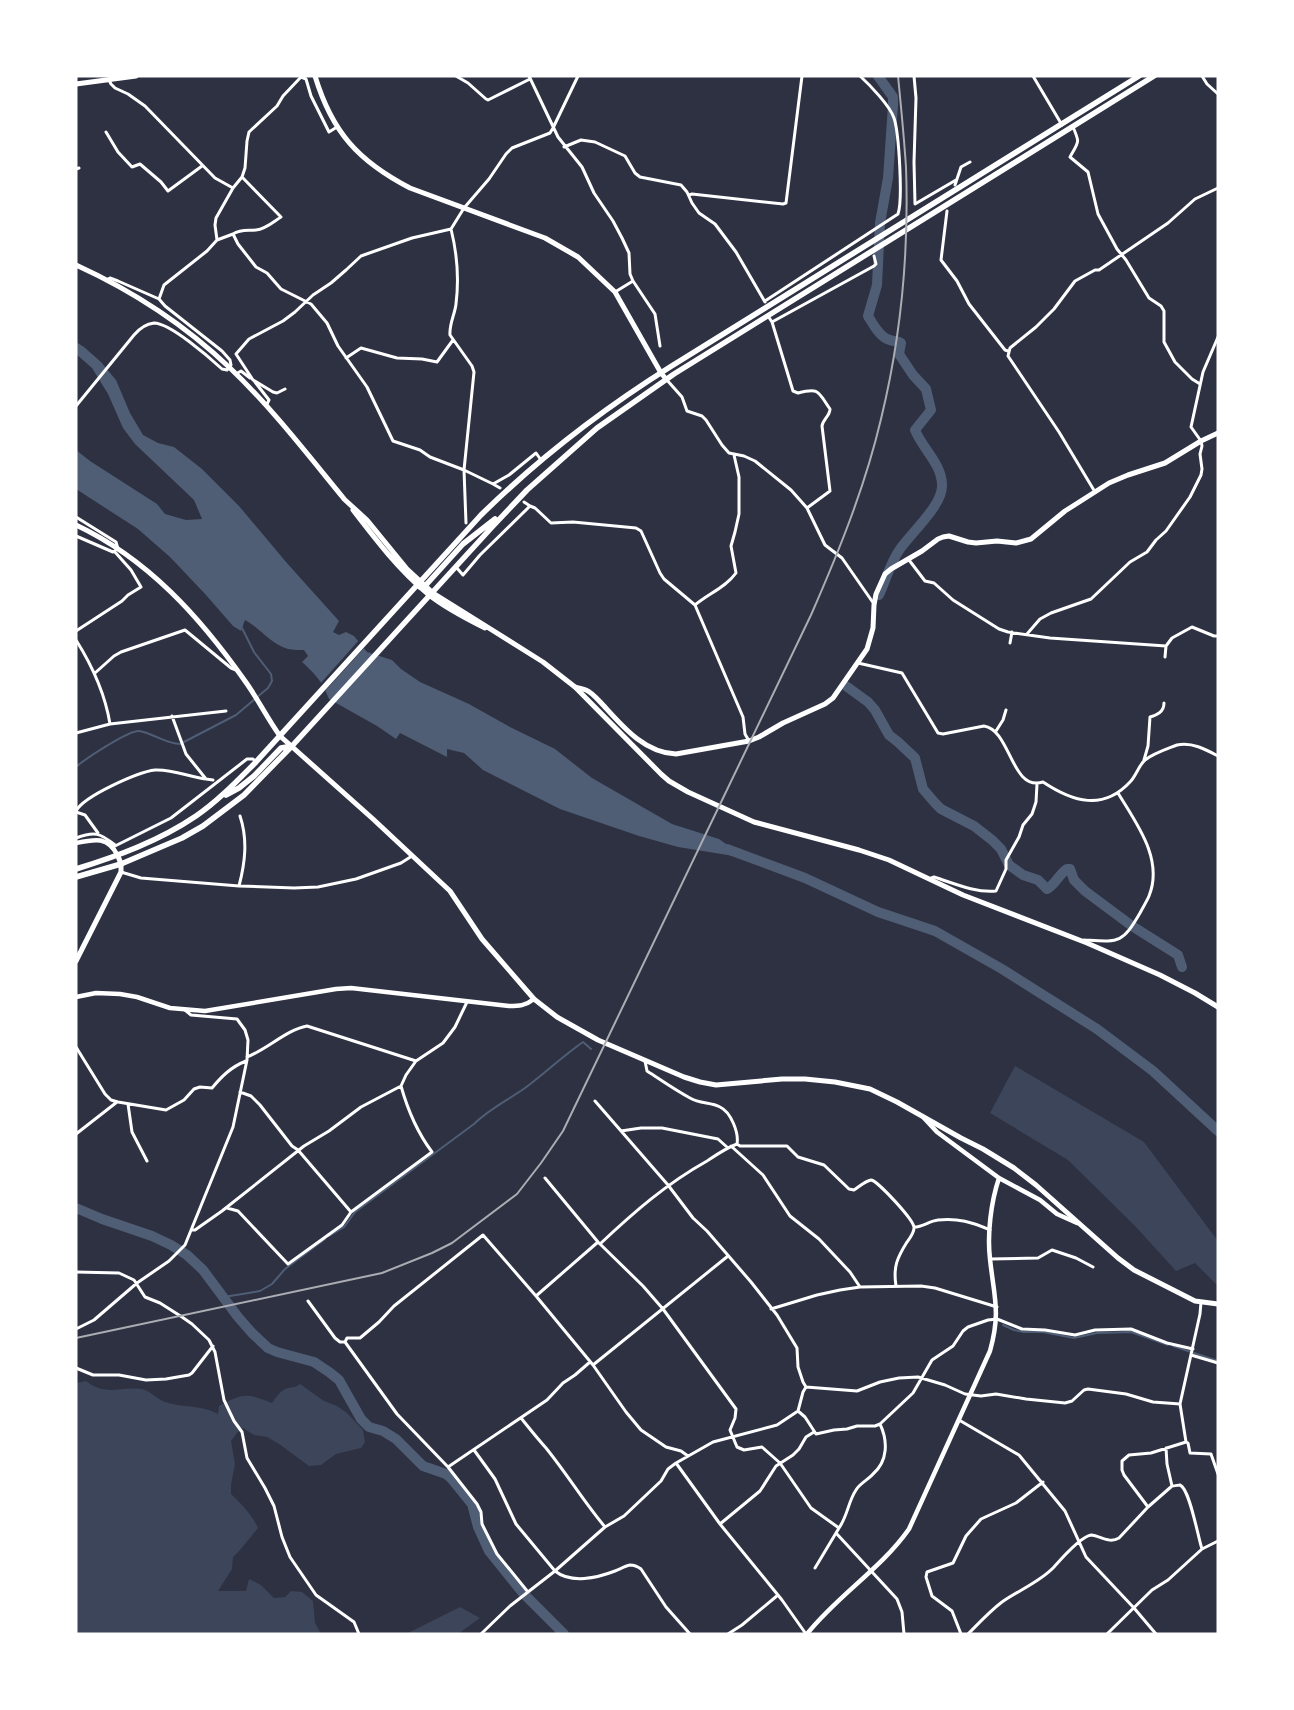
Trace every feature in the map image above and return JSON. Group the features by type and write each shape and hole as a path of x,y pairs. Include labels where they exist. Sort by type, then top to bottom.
{"highway":[{"path":"76,869 118,856 156,840 196,816 217,799 256,762 420,586 481,515 541,460 606,409 766,304 1062,125 1139,76"},
{"path":"76,878 121,864 182,838 210,821 244,795 294,744 507,510 548,470 610,418 666,379 1154,76"},
{"path":"420,586 464,544 507,510"},
{"path":"217,799 239,788 281,748 294,744"}],"main road":[{"path":"76,84 136,76"},
{"path":"315,76 320,94 337,128 349,144 369,163 389,177 410,188 545,238 562,246 578,257 615,292 666,379"},
{"path":"76,265 146,302 171,319 230,368 266,406 344,498 394,561 429,596 543,662 575,687 669,781 754,822 874,855 963,895 1079,940 1160,975 1195,992 1218,1007"},
{"path":"575,687 586,690 595,697 629,733 664,753 676,754 749,741 825,704 833,698 858,663 870,642 874,605 880,582 891,569 909,560 944,537 950,536 976,543 997,541 1024,542 1042,531 1065,511 1118,478 1165,462 1218,433"},
{"path":"76,525 109,542 117,550 150,572 174,595 214,639 237,670 280,736 294,744 450,891 482,938 534,999 547,1010 580,1031 646,1061 684,1077 716,1085 782,1079 805,1079 835,1082 870,1090 923,1116 1014,1168 1036,1184 1126,1264 1187,1298 1218,1304"},
{"path":"76,960 120,874 121,864 118,856"}],"street":[{"path":"456,76 468,83 486,100 530,78 564,147 582,167 594,193 622,238 628,253 632,281 655,314 660,346"},
{"path":"466,523 464,470 474,372 472,366 453,340 450,329 455,310 457,285 455,242 452,229 464,208 512,148 550,133 578,76"},
{"path":"689,195 786,203 802,76"},
{"path":"564,147 582,140 595,142 625,156 634,173 640,177 681,185 699,212 715,224 736,252 766,304 870,235 898,214 900,201 899,155 894,118 860,76"},
{"path":"914,76 916,98 915,204 956,183 961,167 968,163"},
{"path":"1033,76 1062,125"},
{"path":"1139,76 1143,82"},
{"path":"1202,76 1207,84 1218,94"},
{"path":"217,240 216,218 233,188 242,177 245,168 249,132 277,106 283,96 301,77 306,79 311,96 329,132 337,128"},
{"path":"109,80 115,88 128,94 145,106 215,178 233,188"},
{"path":"1073,126 1078,141 1070,157 1088,172 1098,214 1117,249 1149,298 1161,306 1164,311 1164,342 1175,362 1192,379 1200,384"},
{"path":"106,132 118,152 132,166 140,164 168,190 202,166"},
{"path":"159,299 164,285 207,251 217,240 242,230 266,228 281,216 242,177"},
{"path":"1095,492 1059,432 1008,356 1008,351 1054,309 1075,281 1095,270 1099,270 1168,222 1195,199 1218,188"},
{"path":"947,211 941,260 957,281 964,298 1005,350 1008,351"},
{"path":"266,406 269,400 236,354 248,339 284,321 361,256 412,238 452,229"},
{"path":"233,234 238,244 256,267 268,273 281,288 311,304 328,323 338,346 367,387 393,441 420,450 430,457 464,470 500,488"},
{"path":"772,322 777,321 874,266 876,264 874,256"},
{"path":"76,406 139,330 153,323 168,328 180,335 222,368 227,370 230,368 230,360 222,351 165,306 159,299 110,278 105,280"},
{"path":"615,292 632,281"},
{"path":"768,315 794,390 798,393 812,389 818,391 830,409 830,413 823,420 822,426 830,491 807,508"},
{"path":"1027,634 1040,619 1051,613 1091,599 1130,562 1147,552 1166,531 1190,496 1201,476 1202,469 1201,441 1191,427 1203,372 1218,338"},
{"path":"346,358 361,348 397,358 437,362 453,340"},
{"path":"236,374 241,372 273,392 278,393 285,390"},
{"path":"666,379 682,397 686,411 702,416 729,453 744,456 755,461 791,490 807,508 825,545 842,558 874,605"},
{"path":"493,484 509,475 536,453 541,460"},
{"path":"695,605 727,583 736,572 731,546 739,514 739,477 734,455"},
{"path":"524,502 535,508 551,523 573,522 636,528 641,531 664,579 695,605 743,717 745,734 749,741"},
{"path":"456,566 463,575 480,555 530,506"},
{"path":"76,517 116,542 117,550 141,587 76,631"},
{"path":"76,536 117,550"},
{"path":"909,560 925,581 934,583 968,611 981,616 999,629 1050,638 1166,646"},
{"path":"1165,657 1166,646 1172,638 1192,627 1218,636"},
{"path":"95,673 117,654 185,630 231,668 237,670"},
{"path":"1010,643 1012,632"},
{"path":"76,640 95,673 104,696 110,724"},
{"path":"858,663 902,673 938,734 984,726 990,727 996,731 1019,772 1032,783 1043,782 1067,796 1082,801 1110,797 1118,793 1135,776 1144,760 1148,746 1150,717 1159,714 1164,703"},
{"path":"996,731 1003,720 1006,710"},
{"path":"76,733 110,724 226,711"},
{"path":"172,716 186,754 206,779"},
{"path":"1144,760 1182,744 1202,747 1218,756"},
{"path":"76,843 96,839 114,846 171,818 247,759 253,759 256,762"},
{"path":"118,856 114,846 98,834 85,815 76,812 78,808 116,783 150,771 159,770 180,773 192,778 213,780"},
{"path":"929,879 934,877 989,892 996,891 1006,868 1006,860 1019,837 1023,825 1032,814 1036,802 1037,784"},
{"path":"1079,940 1117,941 1129,930 1150,895 1153,880 1153,864 1149,849 1118,793"},
{"path":"239,886 244,863 245,844 240,816"},
{"path":"76,838 98,834"},
{"path":"120,874 141,878 239,886 294,888 333,885 401,864 412,856"},
{"path":"76,996 96,993 120,994 137,997 170,1008 205,1011 288,998 319,991 351,988 467,1002 521,1006 534,999"},
{"path":"192,1230 196,1230 227,1208 298,1150 330,1131 361,1108 401,1086 406,1075 416,1062 443,1043 461,1016 467,1002"},
{"path":"76,1329 94,1320 137,1283 182,1249 192,1230 234,1127 247,1059 248,1040 244,1030 237,1020 191,1015 184,1010"},
{"path":"76,1047 105,1094 111,1100 166,1110 184,1100 194,1089 200,1087 212,1088 224,1073 236,1065 299,1028 308,1026 416,1062"},
{"path":"646,1061 647,1071 688,1097 697,1102 720,1106 726,1111 737,1131 737,1144"},
{"path":"227,1208 238,1211 288,1264 342,1226 351,1212 432,1152 422,1139 409,1113 401,1086"},
{"path":"240,1092 251,1096 260,1105 292,1146 298,1150 351,1212"},
{"path":"594,1101 668,1185 693,1218 707,1231 771,1309 797,1348 798,1367 806,1387"},
{"path":"76,1134 118,1102"},
{"path":"128,1104 132,1132 147,1161"},
{"path":"923,1116 937,1132 999,1178 1040,1200 1057,1214 1079,1224"},
{"path":"621,1131 641,1128 662,1128 718,1139 763,1175 790,1216 819,1239 850,1272 860,1287"},
{"path":"536,1296 634,1211 668,1185 729,1147 737,1144 740,1146 787,1146 798,1157 824,1165 849,1189 854,1190 872,1180 876,1182 898,1204 914,1224 914,1230 897,1257 894,1274 896,1286"},
{"path":"546,1178 599,1243 643,1286 663,1310 736,1409 735,1418 730,1430 737,1447 744,1450 762,1447 780,1463 812,1508 839,1528"},
{"path":"676,1463 720,1524 807,1634 841,1597 872,1571 897,1545 909,1529 990,1351 997,1319 997,1308 990,1259 990,1230 999,1178"},
{"path":"914,1227 922,1226 935,1220 960,1220 971,1222 990,1230"},
{"path":"345,1342 347,1338 360,1338 394,1306 483,1234 592,1364 641,1430 666,1447 681,1451 688,1456"},
{"path":"990,1259 1038,1258 1052,1250 1076,1258 1092,1267"},
{"path":"448,1467 547,1400 563,1383 592,1364 663,1310 728,1256"},
{"path":"76,1272 119,1273 134,1280 145,1297 160,1303 192,1324 213,1346 224,1400 234,1421 242,1432 247,1458 274,1506 282,1537 290,1557 316,1594 354,1622 359,1634"},
{"path":"771,1309 817,1295 860,1287 896,1286 935,1288 997,1308"},
{"path":"308,1301 335,1338 340,1342 345,1342 397,1414 448,1467 477,1504 482,1524 497,1554 527,1593"},
{"path":"1201,1302 1193,1349 1180,1404 1186,1442 1188,1443 1190,1453 1211,1454 1218,1474"},
{"path":"798,1411 805,1417 814,1432 819,1434 857,1426 875,1426 880,1424 909,1397 932,1360 953,1346 968,1326 988,1320 997,1319 1022,1329 1045,1330 1075,1335 1095,1330 1131,1329 1167,1343 1193,1349"},
{"path":"76,1368 93,1375 119,1375 146,1380 166,1380 192,1373 213,1346"},
{"path":"1191,1355 1218,1362"},
{"path":"806,1387 857,1391 880,1382 899,1378 922,1378 981,1396 996,1394 1026,1400 1065,1403 1072,1401 1084,1390 1088,1389 1126,1394 1153,1402 1180,1404"},
{"path":"482,1634 510,1606 555,1571 605,1527 624,1516 661,1481 668,1469 713,1442 777,1424 798,1411 802,1392 806,1387"},
{"path":"521,1418 579,1492 586,1505 605,1527"},
{"path":"959,1420 1019,1454 1066,1511 1086,1556 1156,1634"},
{"path":"815,1568 847,1515 857,1488 874,1474 883,1462 886,1444 880,1424"},
{"path":"720,1524 760,1491 780,1463 793,1455 806,1437 814,1432"},
{"path":"1148,1507 1124,1475 1122,1461 1129,1456 1186,1442"},
{"path":"1166,1448 1167,1464 1172,1486"},
{"path":"474,1450 495,1479 516,1524 555,1571 559,1574 582,1579 614,1571 625,1566 636,1566 641,1569 666,1606 690,1634"},
{"path":"961,1634 952,1611 932,1596 926,1577 927,1572 953,1564 966,1536 981,1519 1016,1503 1043,1482"},
{"path":"968,1634 996,1607 1048,1572 1063,1556 1074,1548 1078,1541 1091,1534 1114,1541 1119,1538 1148,1507 1172,1486 1182,1486 1188,1495 1202,1549"},
{"path":"836,1533 897,1599 902,1612 904,1634"},
{"path":"1107,1634 1152,1590 1168,1580 1202,1549 1218,1541"},
{"path":"728,1634 742,1625 778,1595"}],"shaded area":[{"path":"76,342 101,362 116,380 130,413 143,435 158,443 174,447 202,469 239,506 339,621 333,632 339,635 346,632 354,636 367,652 392,660 401,669 420,682 469,704 555,749 592,778 672,824 719,839 746,858 678,847 639,836 560,809 483,770 464,753 447,749 447,757 400,733 396,739 329,699 324,687 302,662 308,656 304,650 282,647 245,620 241,631 233,626 170,557 138,529 76,489 76,450 157,504 165,514 186,520 202,519 194,500 135,444 123,428 108,394 92,368 76,354"},
{"path":"1015,1066 1144,1142 1218,1241 1218,1282 1216,1284 1195,1263 1176,1271 1135,1226 1068,1160 990,1113"},
{"path":"86,1381 107,1390 133,1388 144,1390 165,1402 198,1407 218,1414 219,1406 234,1399 251,1396 272,1403 283,1390 300,1384 324,1401 337,1406 347,1413 363,1430 365,1442 361,1448 336,1454 321,1465 309,1466 267,1437 254,1435 243,1428 231,1441 235,1464 231,1494 246,1510 258,1528 233,1557 232,1569 218,1591 246,1591 249,1579 261,1585 274,1598 285,1597 291,1591 302,1592 313,1601 315,1623 321,1634 76,1634 76,1383"},
{"path":"460,1607 480,1618 458,1634 406,1634"}],"pier":[{"path":"360,639 366,646 324,692 320,684"}],"waterway":[{"path":"878,76 893,97 893,105 888,178 880,223 877,285 868,316 883,337 901,343 899,354 913,375 926,389 931,410 915,430 939,470 942,485 941,493 932,510 897,554 879,595"},
{"path":"76,767 107,746 134,732 144,732 175,744 180,744 236,715 268,688 272,681 271,674 254,652 242,628"},
{"path":"846,686 868,702 875,710 889,735 915,758 923,789 941,809 974,826 1001,849 1009,865 1023,875 1038,880 1047,889 1064,871 1070,869 1074,880 1085,891 1132,926 1178,955 1182,967"},
{"path":"727,849 805,878 878,912 935,931 1002,969 1097,1029 1153,1071 1218,1131"},
{"path":"329,1236 344,1227 355,1212 486,1114 525,1088 583,1042 591,1049"},
{"path":"76,1208 152,1236 187,1255 203,1270 238,1317 268,1348 314,1362 339,1380 361,1419 369,1427 383,1431 396,1439 423,1466 446,1474 451,1478 472,1504 478,1527 489,1551 522,1592 564,1634"},
{"path":"224,1297 260,1291 272,1284 285,1269 325,1239"},
{"path":"1003,1325 1024,1332 1043,1332 1074,1338 1097,1333 1131,1332 1168,1345"},
{"path":"1173,1346 1218,1361"}],"railway":[{"path":"76,1338 382,1273 432,1253 452,1243 517,1194 563,1131 811,615 841,543 875,444 894,357 905,262 906,167 898,76"}]}
